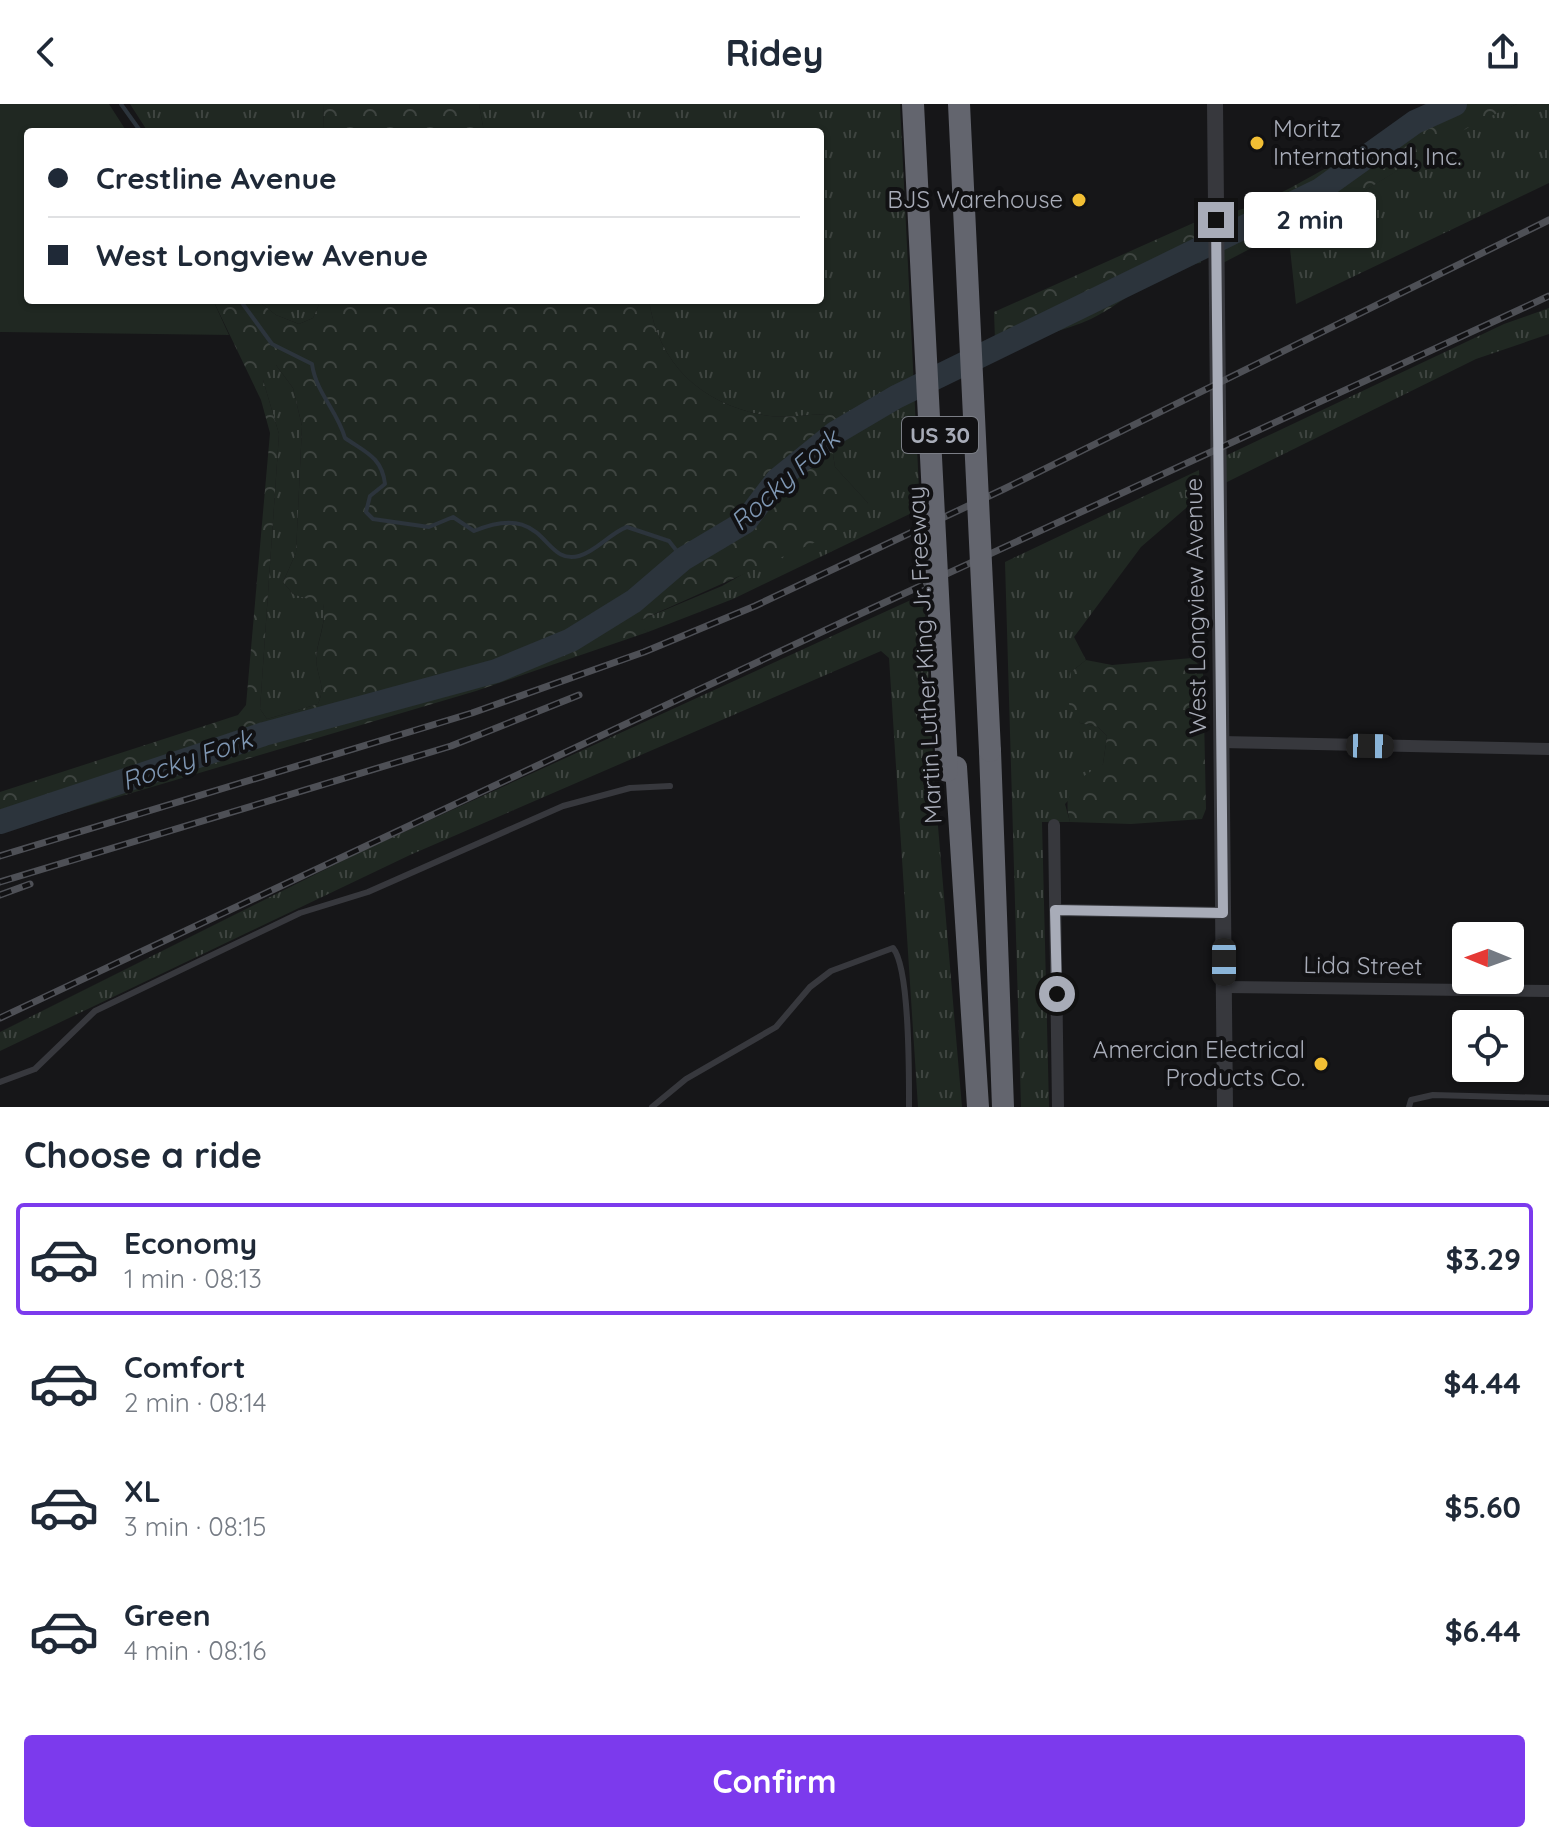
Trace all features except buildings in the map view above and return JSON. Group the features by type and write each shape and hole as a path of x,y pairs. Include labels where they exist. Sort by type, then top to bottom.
{"highway":[{"path":"913,104 952,769"},
{"name":"Martin Luther King Jr. Freeway","path":"924,104 952,769 963,876 978,1107"},
{"name":"US 30","path":"959,104 996,748 994,825 1003,1107"},
{"path":"970,104 996,748"}],"street":[{"name":"West Longview Avenue","path":"1215,104 1225,1107"},
{"path":"1221,742 1549,749"},
{"path":"1054,825 1058,1107"},
{"path":"1055,910 1223,913"},
{"name":"Lida Street","path":"1224,987 1549,991"}],"lane":[{"path":"0,1082 35,1069 95,1011 300,913 368,892 563,806 630,788 670,786"},
{"path":"652,1107 686,1079 776,1027 820,978 843,965 893,948 898,954 903,978 909,1107"},
{"path":"1409,1107 1411,1100 1433,1095 1549,1098"}],"green space":[{"path":"0,104 109,104 124,128 24,128 24,304 215,304 229,335 0,332"},
{"path":"130,104 324,104 323,128 145,128"},
{"path":"324,104 479,104 483,128 323,128"},
{"path":"479,104 900,104 920,509 733,599 648,632 641,628 641,620 722,586 868,503 835,467 831,442 846,429 832,414 771,416 720,401 686,377 673,361 662,343 650,304 824,304 824,128 483,128"},
{"path":"1428,104 1517,104 1474,124 1356,196 1341,199 1329,191 1316,197 1309,218 1221,264 1221,214 1242,209 1296,185"},
{"path":"1517,104 1549,104 1549,183 1296,304 1288,230 1317,200 1329,191 1341,199 1356,196 1474,123"},
{"path":"1200,220 1201,263 1186,265 1158,277 1081,323 1022,342 995,340 994,312"},
{"path":"215,304 262,304 276,315 299,324 313,318 319,304 650,304 662,343 673,361 686,377 720,401 771,416 832,414 846,429 831,442 835,467 868,503 858,523 641,620 641,627 648,632 476,691 0,832 0,792 238,715 246,705 270,433 261,400","holes":["264,365 276,365 293,388 302,426 296,553 283,582 293,594 323,604 324,620 316,659 322,689 318,704 267,719 260,709 279,434 263,380"]},
{"path":"262,304 319,304 313,318 299,324 276,315"},
{"path":"1549,308 1549,334 1476,359 1223,484 1221,458 1504,324"},
{"path":"263,365 276,365 293,388 302,426 296,553 283,582 293,594 323,603 324,611 316,659 322,689 318,704 267,719 260,709 279,434 263,380"},
{"path":"1199,470 1200,496 1141,547 1074,637 1086,660 1071,672 1080,723 1098,727 1107,736 1103,764 1065,804 1070,822 1042,822 1049,1107 1021,1107 1005,562"},
{"path":"924,594 935,791 962,1107 918,1107 889,658 881,651 410,855 0,1051 0,1032 360,852"},
{"path":"1192,658 1203,669 1206,809 1202,819 1131,824 1070,822 1068,802 1073,787 1103,764 1107,736 1098,727 1080,723 1069,704 1071,672 1086,660 1112,665"}],"waterway":[{"path":"121,104 138,128"},
{"name":"Rocky Fork","path":"0,822 264,734 496,671 571,640 634,601 683,559 745,522 777,480 835,433 896,397 1320,190 1415,122 1455,104"},
{"path":"243,304 272,344 312,364 318,384 345,438 371,456 380,467 385,484 370,496 366,512 373,519 429,527 453,517 474,531 516,523 530,528 567,557 586,554 627,527 669,541 683,559"}],"railway":[{"path":"0,856 472,713 644,652 755,606 1004,489 1549,220"},
{"path":"0,1018 862,613 1549,296"},
{"path":"0,882 451,746 579,695"},
{"path":"0,895 30,884"}],"place":[{"name":"Moritz International, Inc.","path":"1257,143"},
{"name":"BJS Warehouse","path":"1079,200"},
{"name":"Amercian Electrical Products Co.","path":"1321,1064"}],"route":[{"path":"1057,994 1055,910 1223,913 1216,220"}]}
